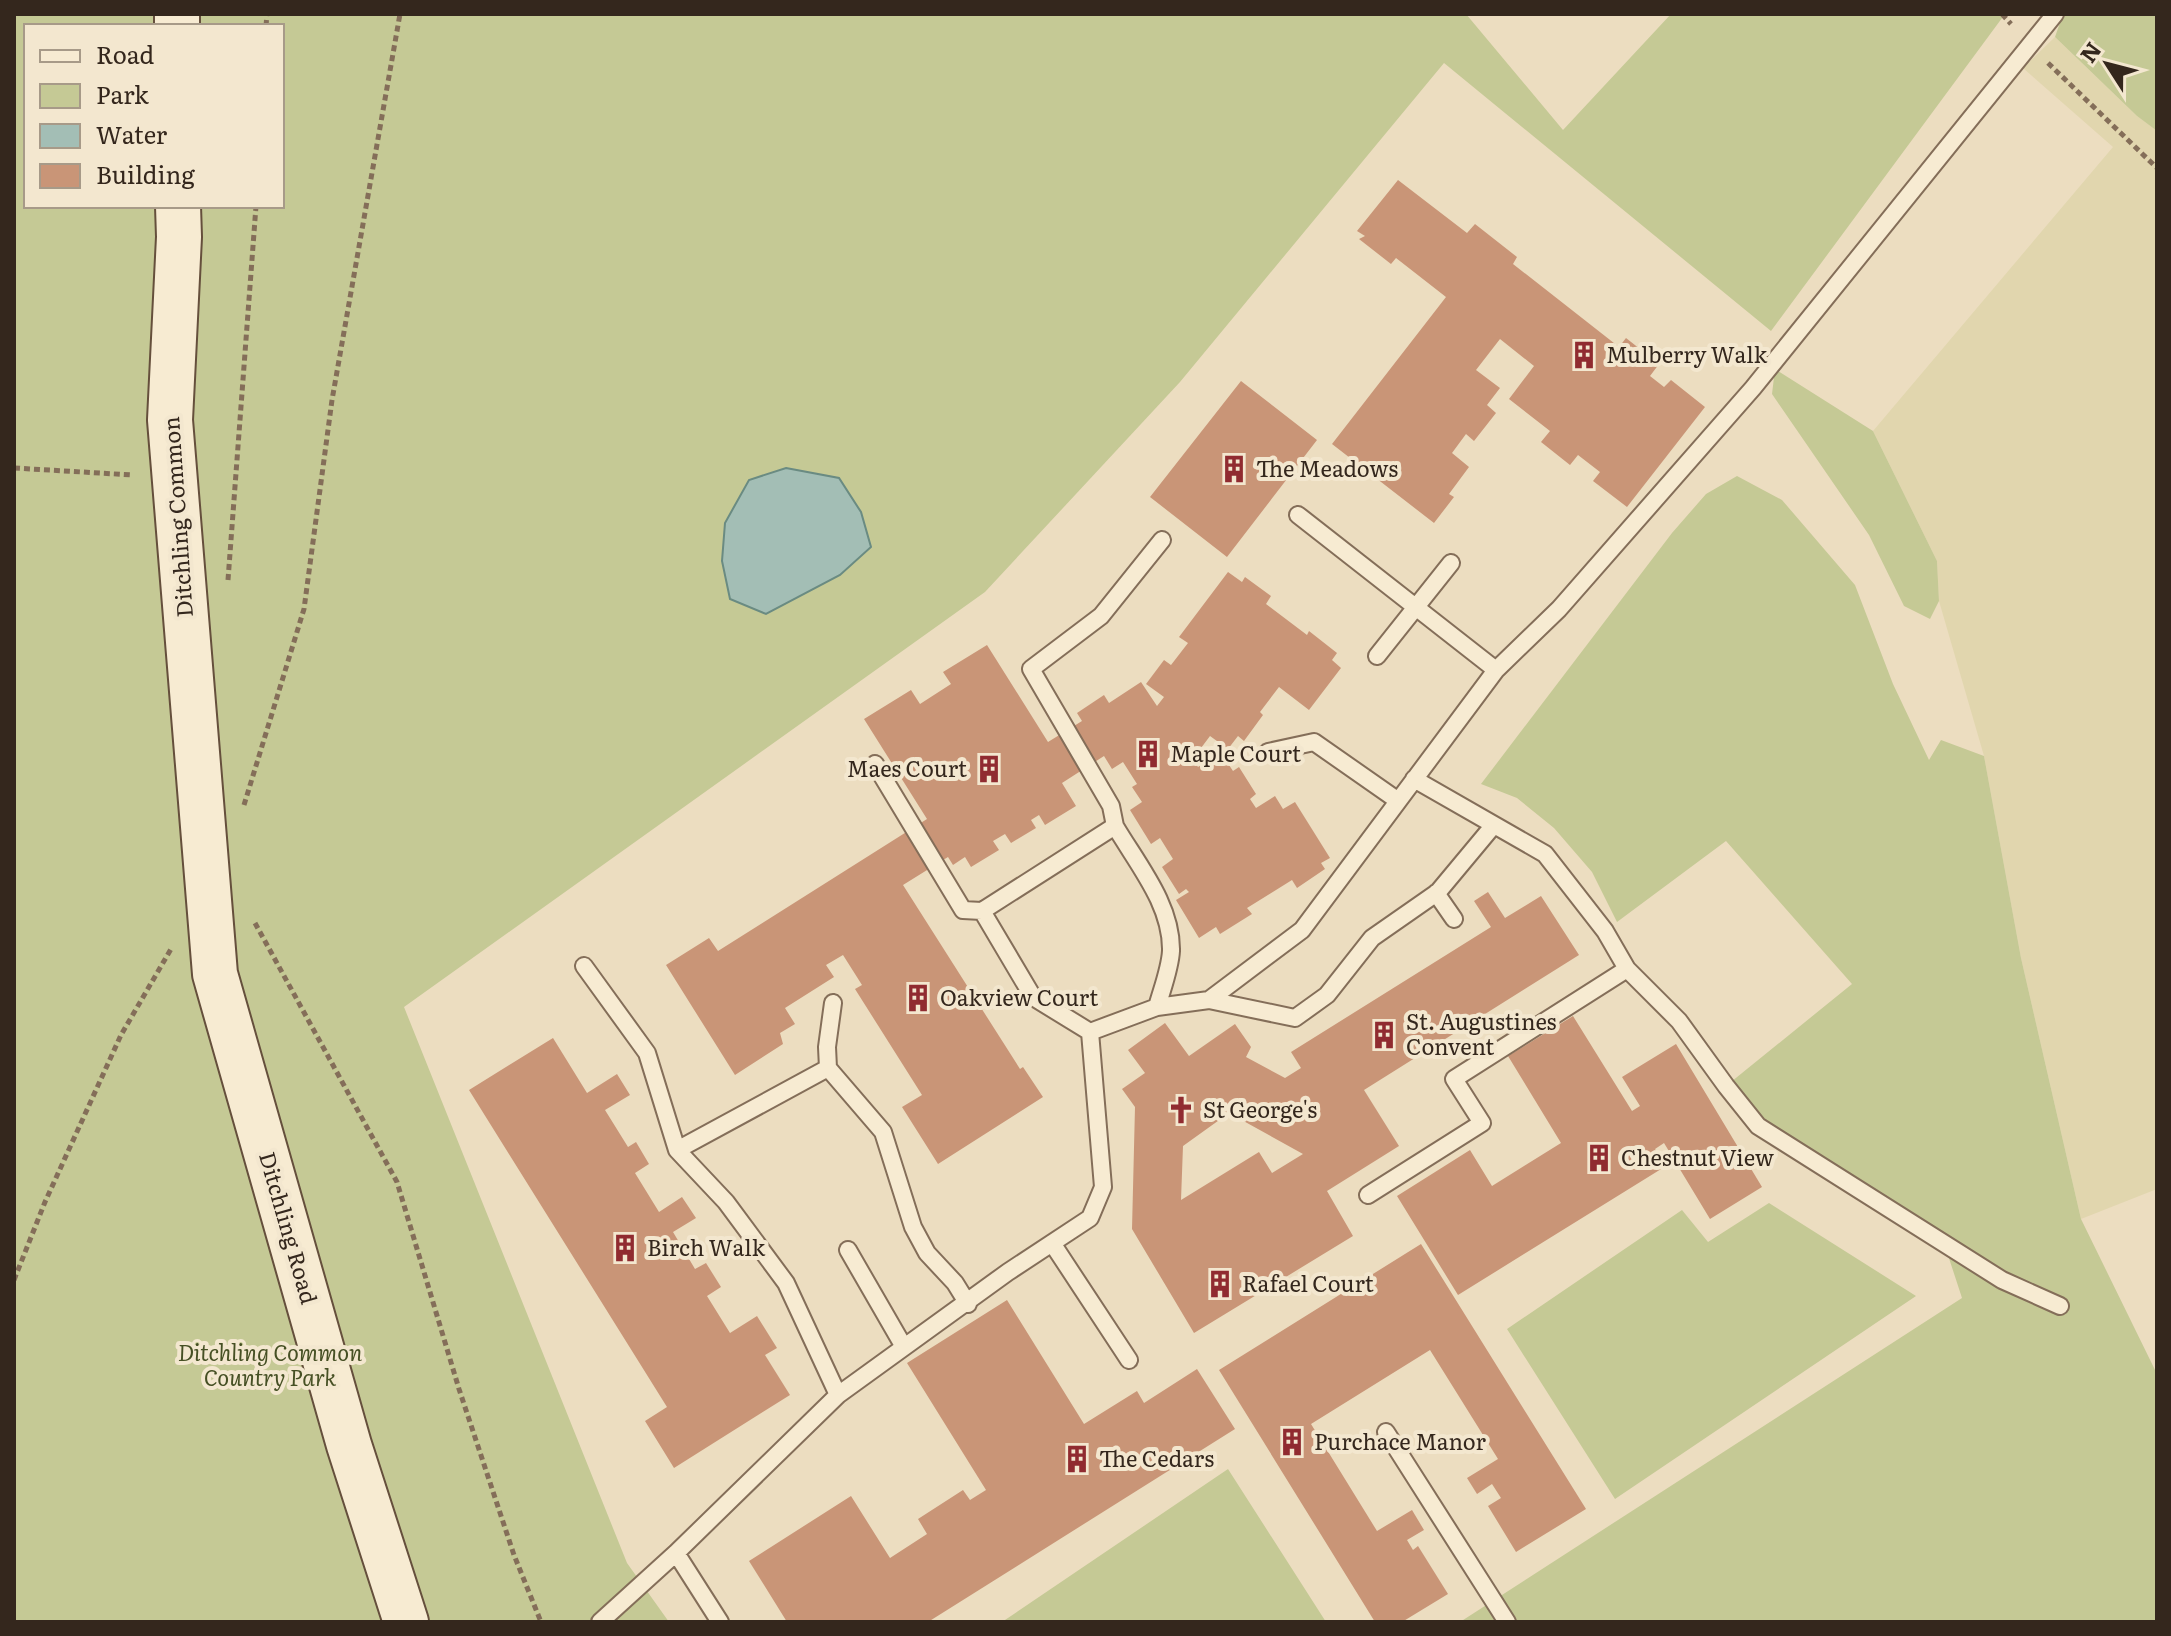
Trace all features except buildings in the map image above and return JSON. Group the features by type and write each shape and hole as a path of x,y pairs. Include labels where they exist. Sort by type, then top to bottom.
{"main road":[{"name":"Ditchling Common","path":"178,208 170,420 174,477 222,820"},
{"name":"Ditchling Road","path":"222,820 215,974 345,1430 406,1622"}],"lane":[{"path":"1209,1000 1302,930 1496,670 1559,609 1753,388 2055,14"},
{"path":"1298,515 1496,670"},
{"path":"1157,1007 1171,955 1170,925 1115,826 1111,806 1031,669 1101,616 1162,540"},
{"path":"1377,656 1451,563"},
{"path":"1268,752 1314,742 1397,800"},
{"path":"875,764 963,910 982,911 1115,826"},
{"path":"1414,779 1545,854 1605,931 1627,969 1679,1021 1758,1126 2002,1280 2060,1306"},
{"path":"1090,1032 1157,1007 1209,1000 1295,1018 1327,995 1372,938 1436,893 1493,826"},
{"path":"1436,893 1454,919"},
{"path":"982,911 1033,997 1090,1032"},
{"path":"584,966 647,1053 677,1150 726,1202 786,1283 838,1395"},
{"path":"1368,1195 1482,1123 1454,1079 1627,969"},
{"path":"833,1003 827,1047 828,1068 883,1132 913,1227 927,1253 955,1283 968,1304"},
{"path":"600,1622 676,1553 838,1395 1090,1218 1103,1187 1090,1032"},
{"path":"677,1150 828,1068"},
{"path":"1052,1243 1129,1360"},
{"path":"848,1250 904,1347"},
{"path":"1386,1432 1507,1622"},
{"path":"676,1553 720,1622"}],"path":[{"path":"222,820 304,609 332,400 400,14"},
{"path":"2002,14 2029,45 2157,168"},
{"path":"227,585 256,208"},
{"path":"14,468 174,477"},
{"path":"253,915 264,943 397,1182 459,1389 514,1555 541,1622"},
{"path":"14,1280 45,1202 121,1035 176,940"}],"shaded area":[{"path":"2055,37 2137,116 2157,131 2157,1189 2081,1219 2021,958 1984,756 1939,601 1937,561 1873,431 2113,147 2023,68"}],"green space":[{"name":"Ditchling Common Country Park","path":"14,14 1466,14 1563,130 1671,14 2005,14 1771,331 1444,63 1180,382 985,592 404,1007 627,1563 669,1622 14,1622"},
{"path":"2063,14 2157,14 2157,131 2137,116 2055,37"},
{"path":"1775,369 1873,431 1937,561 1939,601 1930,619 1904,606 1869,535 1772,394"},
{"path":"1737,476 1782,500 1855,585 1893,684 1929,760 1941,740 1984,756 2021,958 2081,1219 2157,1374 2157,1622 1460,1622 1962,1298 1945,1246 1758,1126 1726,1086 1852,984 1726,841 1617,922 1592,872 1554,828 1517,798 1481,784 1672,533 1706,494"},
{"path":"1769,1203 1916,1296 1615,1499 1507,1329 1682,1210 1708,1242"},
{"path":"1228,1469 1326,1622 1002,1622"}],"water":[{"path":"786,468 839,478 861,512 871,547 840,575 766,614 730,599 722,561 725,523 749,480"}],"place":[{"name":"Mulberry Walk","path":"1584,355"},
{"name":"The Meadows","path":"1234,469"},
{"name":"Maple Court","path":"1148,754"},
{"name":"Maes Court","path":"989,769"},
{"name":"Oakview Court","path":"918,998"},
{"name":"St. Augustines Convent","path":"1384,1035"},
{"name":"St George's","path":"1181,1110"},
{"name":"Chestnut View","path":"1599,1158"},
{"name":"Birch Walk","path":"625,1248"},
{"name":"Rafael Court","path":"1220,1284"},
{"name":"Purchace Manor","path":"1292,1442"},
{"name":"The Cedars","path":"1077,1459"}]}
